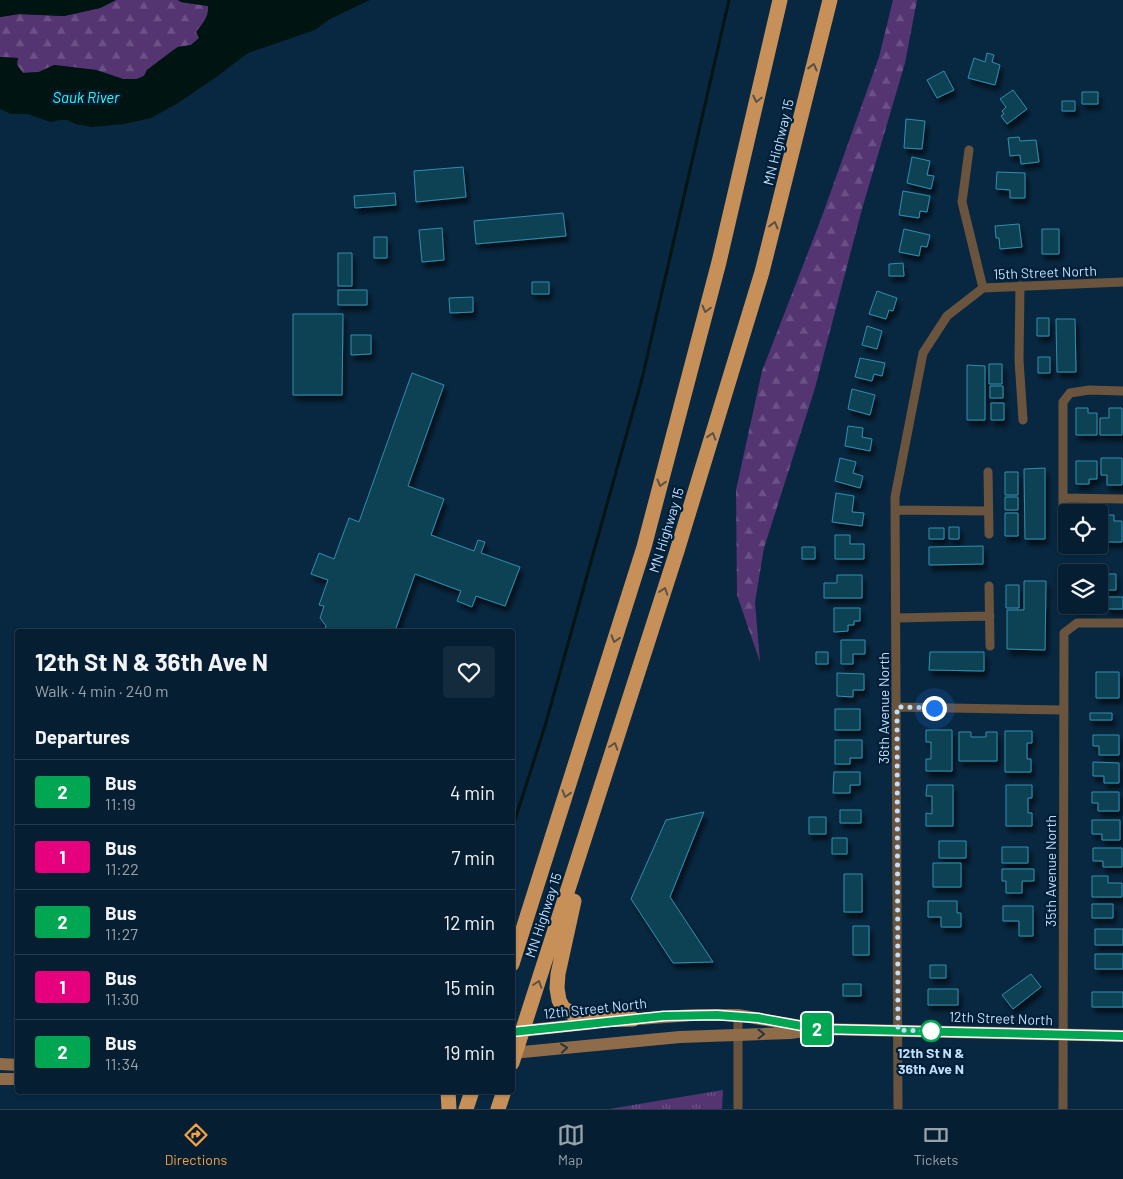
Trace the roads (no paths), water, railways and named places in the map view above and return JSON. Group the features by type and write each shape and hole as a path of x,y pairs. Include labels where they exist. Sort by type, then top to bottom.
{"highway":[{"name":"MN Highway 15","path":"515,955 644,547 719,262 780,0"},
{"name":"MN Highway 15","path":"515,1050 518,1031 606,772 762,272 830,0"},
{"path":"606,772 568,924 557,988 562,1008 578,1017 590,1020 633,1019"},
{"path":"448,1094 449,1109"},
{"path":"466,1109 471,1094"},
{"path":"498,1109 503,1094"}],"street":[{"path":"969,150 962,202 983,288"},
{"name":"15th Street North","path":"947,316 983,288 1123,282"},
{"path":"1020,286 1019,360 1023,420"},
{"name":"36th Avenue North","path":"898,1109 895,497 923,353 947,316"},
{"path":"1063,504 1063,402 1070,393 1089,390 1123,391"},
{"path":"988,472 989,534"},
{"path":"1063,498 1123,499"},
{"path":"895,510 988,511"},
{"path":"989,586 990,646"},
{"path":"896,618 990,616"},
{"name":"35th Avenue North","path":"1063,1109 1064,633 1077,623 1123,623"},
{"path":"897,707 1063,710"},
{"name":"12th Street North","path":"518,1031 693,1015 738,1015 818,1029"},
{"path":"738,1015 738,1109"},
{"name":"12th Street North","path":"515,1056 680,1037 790,1033 818,1029 1123,1036"},
{"path":"0,1064 15,1065"},
{"path":"0,1079 15,1079"}],"water":[{"path":"0,0 116,0 100,8 64,16 19,14 0,17"},
{"name":"Sauk River","path":"178,0 370,0 330,19 315,30 248,53 178,103 151,118 124,124 92,127 75,124 68,120 50,122 28,114 11,114 0,109 0,57 18,58 17,65 23,73 39,72 54,65 96,70 123,79 137,79 144,76 147,70 172,51 178,47 191,45 199,38 196,32 206,17 208,6"}],"waterway":[{"path":"515,820 545,726 642,379 729,0"}],"place":[{"name":"12th St N & 36th Ave N","path":"931,1031"}]}
